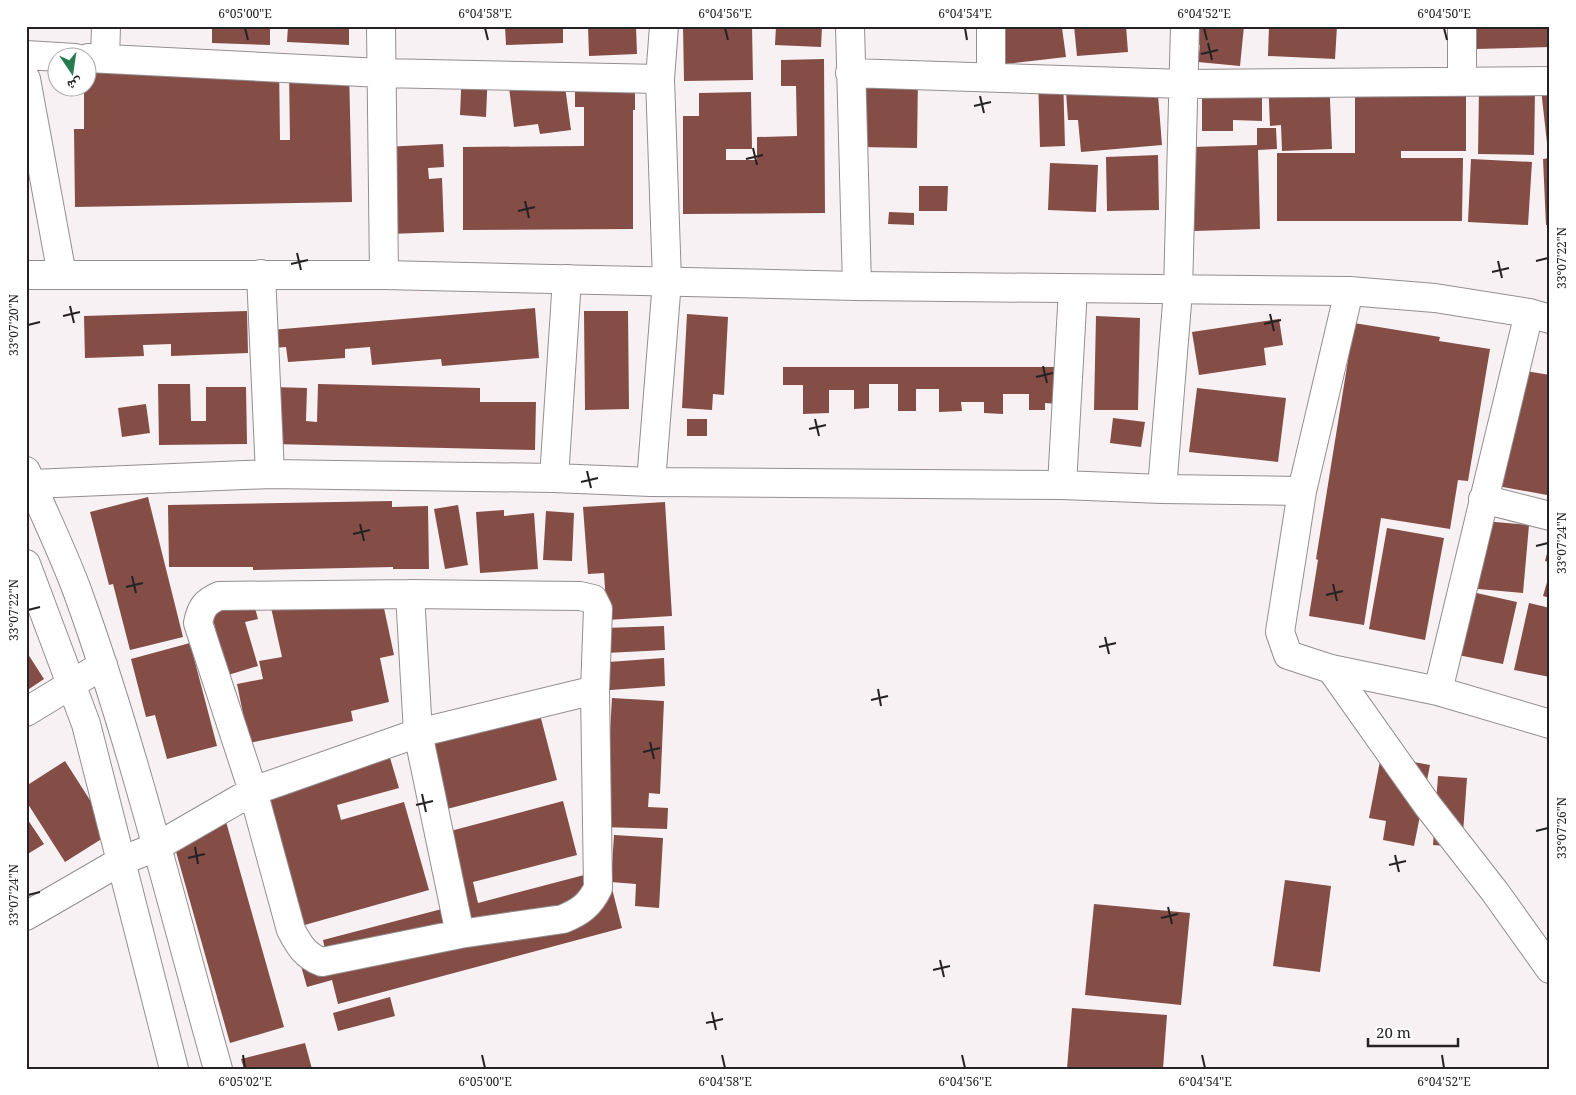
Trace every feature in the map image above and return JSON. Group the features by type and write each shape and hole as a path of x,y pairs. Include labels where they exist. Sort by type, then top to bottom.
{"street":[{"path":"98,52 106,26"},
{"path":"381,26 384,275"},
{"path":"651,482 667,282 660,79 664,26"},
{"path":"850,26 857,286"},
{"path":"991,77 992,26"},
{"path":"1162,489 1178,291 1185,26"},
{"path":"1462,26 1462,81"},
{"path":"26,55 48,56"},
{"path":"98,59 381,73 660,79"},
{"path":"850,72 1184,84 1550,80"},
{"path":"26,79 62,275"},
{"path":"261,274 270,474"},
{"path":"26,275 384,275 857,286 1178,291 1349,291 1435,298 1539,316 1483,499 1438,691"},
{"path":"554,478 567,279"},
{"path":"1062,485 1073,289"},
{"path":"1349,291 1302,491 1280,632 1288,655 1331,670 1438,691 1550,724"},
{"path":"218,1069 103,665 77,591 29,477 270,474 554,478 651,482 1062,485 1302,491"},
{"path":"1483,499 1550,516"},
{"path":"26,564 72,682 86,724 174,1069"},
{"path":"410,594 418,733 460,934"},
{"path":"410,594 580,596 593,599 598,609 595,690 598,888 592,903 578,913 563,919 460,934 322,962 310,958 300,947 291,930 253,791 198,623 200,610 207,602 219,596 410,594"},
{"path":"26,712 72,682 103,665"},
{"path":"1331,670 1428,806 1495,892 1550,969"},
{"path":"26,916 121,861 156,847 253,791 418,733 595,690"}],"building":[{"path":"212,26 270,26 270,45 212,43"},
{"path":"288,26 349,26 349,45 287,42"},
{"path":"505,26 563,26 563,43 506,45"},
{"path":"588,26 636,26 637,54 589,56"},
{"path":"683,26 752,26 753,80 684,81"},
{"path":"776,26 822,26 821,47 775,45"},
{"path":"1001,26 1062,28 1066,57 1006,64"},
{"path":"1074,26 1126,26 1128,52 1077,56"},
{"path":"1192,26 1244,26 1240,66 1198,62 1200,45 1190,44"},
{"path":"1269,26 1337,26 1335,59 1268,56"},
{"path":"1476,26 1550,26 1550,47 1476,49"},
{"path":"824,59 825,213 683,214 683,116 699,116 699,93 751,92 752,149 726,149 726,160 757,160 757,137 797,136 796,86 781,86 781,60"},
{"path":"98,62 279,63 280,140 290,140 289,69 349,68 352,202 75,207 74,129 84,129 84,98 98,98"},
{"path":"562,65 571,130 540,134 538,124 514,127 507,72"},
{"path":"462,68 488,69 486,117 460,115"},
{"path":"635,70 633,229 463,230 463,147 584,146 584,107 575,107 575,71"},
{"path":"1156,70 1162,145 1081,152 1078,120 1068,120 1065,78"},
{"path":"861,74 918,74 917,148 860,147"},
{"path":"1038,75 1063,75 1065,146 1040,147"},
{"path":"1329,75 1332,149 1282,151 1281,125 1270,126 1268,77"},
{"path":"1202,78 1262,79 1262,121 1233,120 1233,131 1202,131"},
{"path":"1355,81 1466,81 1466,151 1401,151 1401,158 1463,158 1462,221 1277,221 1277,153 1355,153"},
{"path":"1550,88 1550,152 1548,152 1541,89"},
{"path":"1479,89 1535,90 1534,155 1478,154"},
{"path":"1257,128 1276,128 1277,149 1258,150 1260,229 1194,231 1191,147 1257,145"},
{"path":"443,144 444,167 428,168 429,179 442,178 444,232 389,234 385,147"},
{"path":"1158,155 1159,210 1107,211 1106,157"},
{"path":"1550,158 1550,225 1546,225 1543,159"},
{"path":"1471,159 1532,162 1528,225 1468,222"},
{"path":"1050,163 1098,165 1096,212 1048,210"},
{"path":"919,186 948,186 947,211 919,211"},
{"path":"889,212 914,213 914,225 888,224"},
{"path":"535,308 539,358 442,366 441,359 372,365 370,347 345,349 345,358 288,362 286,347 273,348 271,330"},
{"path":"247,311 248,353 171,356 171,344 143,345 144,356 85,358 84,316"},
{"path":"584,311 628,311 629,409 585,410"},
{"path":"687,314 728,317 724,395 713,394 712,410 682,408"},
{"path":"1096,316 1140,318 1138,410 1094,410"},
{"path":"1279,319 1283,345 1264,348 1266,365 1199,375 1192,332"},
{"path":"1354,323 1440,337 1439,341 1490,349 1468,481 1458,480 1450,529 1381,518 1364,625 1309,616 1318,560 1316,559"},
{"path":"783,367 1058,367 1058,404 1045,403 1045,410 1029,410 1029,394 1003,394 1003,414 984,413 984,402 961,402 962,411 939,412 939,389 916,389 916,411 898,411 898,384 869,384 869,408 854,409 854,390 829,390 829,413 803,414 803,385 783,385"},
{"path":"1514,369 1550,375 1550,479 1547,495 1492,485"},
{"path":"158,384 190,384 191,421 206,421 206,387 246,387 247,444 159,445"},
{"path":"318,384 480,388 480,402 536,402 535,450 272,444 273,387 307,388 306,421 317,422"},
{"path":"1197,388 1286,398 1278,462 1189,452"},
{"path":"146,404 150,433 122,437 118,408"},
{"path":"1113,418 1145,422 1141,447 1110,443"},
{"path":"687,419 707,419 707,436 687,436"},
{"path":"148,497 183,637 130,650 113,584 109,585 90,512"},
{"path":"392,501 392,507 428,506 429,569 393,569 393,567 253,570 253,567 169,567 168,505"},
{"path":"665,502 672,616 607,620 604,573 588,574 583,507"},
{"path":"458,505 468,565 445,569 434,509"},
{"path":"504,510 504,516 534,513 538,569 480,573 476,512"},
{"path":"546,511 574,513 572,561 543,560"},
{"path":"1484,521 1529,525 1523,593 1478,589"},
{"path":"1387,528 1444,538 1425,640 1369,629"},
{"path":"1550,546 1550,562 1545,561"},
{"path":"1550,572 1550,598 1543,596"},
{"path":"378,580 394,655 380,658 389,702 351,711 353,721 249,743 237,684 263,679 259,661 282,657 270,603"},
{"path":"1472,592 1517,602 1503,664 1458,655"},
{"path":"251,593 258,619 245,622 258,666 228,675 209,605"},
{"path":"1529,603 1550,608 1550,677 1514,670"},
{"path":"664,626 665,650 606,653 605,628"},
{"path":"190,643 217,746 167,759 155,715 146,717 131,659"},
{"path":"26,651 44,679 26,691"},
{"path":"664,658 665,686 610,690 608,662"},
{"path":"612,698 664,701 660,794 649,793 648,807 668,808 667,829 602,827 607,731 610,732"},
{"path":"536,699 557,780 447,809 424,729"},
{"path":"385,741 399,788 337,805 341,820 404,802 429,890 301,926 260,777"},
{"path":"1381,756 1430,765 1414,846 1383,840 1386,821 1369,818"},
{"path":"65,761 111,833 65,862 26,801 26,786"},
{"path":"1438,776 1467,778 1462,847 1433,845"},
{"path":"563,801 577,855 473,882 478,903 607,869 622,928 338,1004 332,980 307,987 301,966 327,959 323,940 461,904 443,833"},
{"path":"223,811 284,1027 230,1043 169,827"},
{"path":"26,817 44,844 26,855"},
{"path":"614,835 663,838 659,908 635,906 636,884 611,882"},
{"path":"1285,880 1331,886 1320,972 1273,966"},
{"path":"1094,904 1190,913 1181,1005 1085,995"},
{"path":"390,997 395,1016 338,1031 333,1013"},
{"path":"1072,1008 1167,1015 1163,1069 1067,1069"},
{"path":"305,1043 312,1069 244,1069 241,1059"}]}
